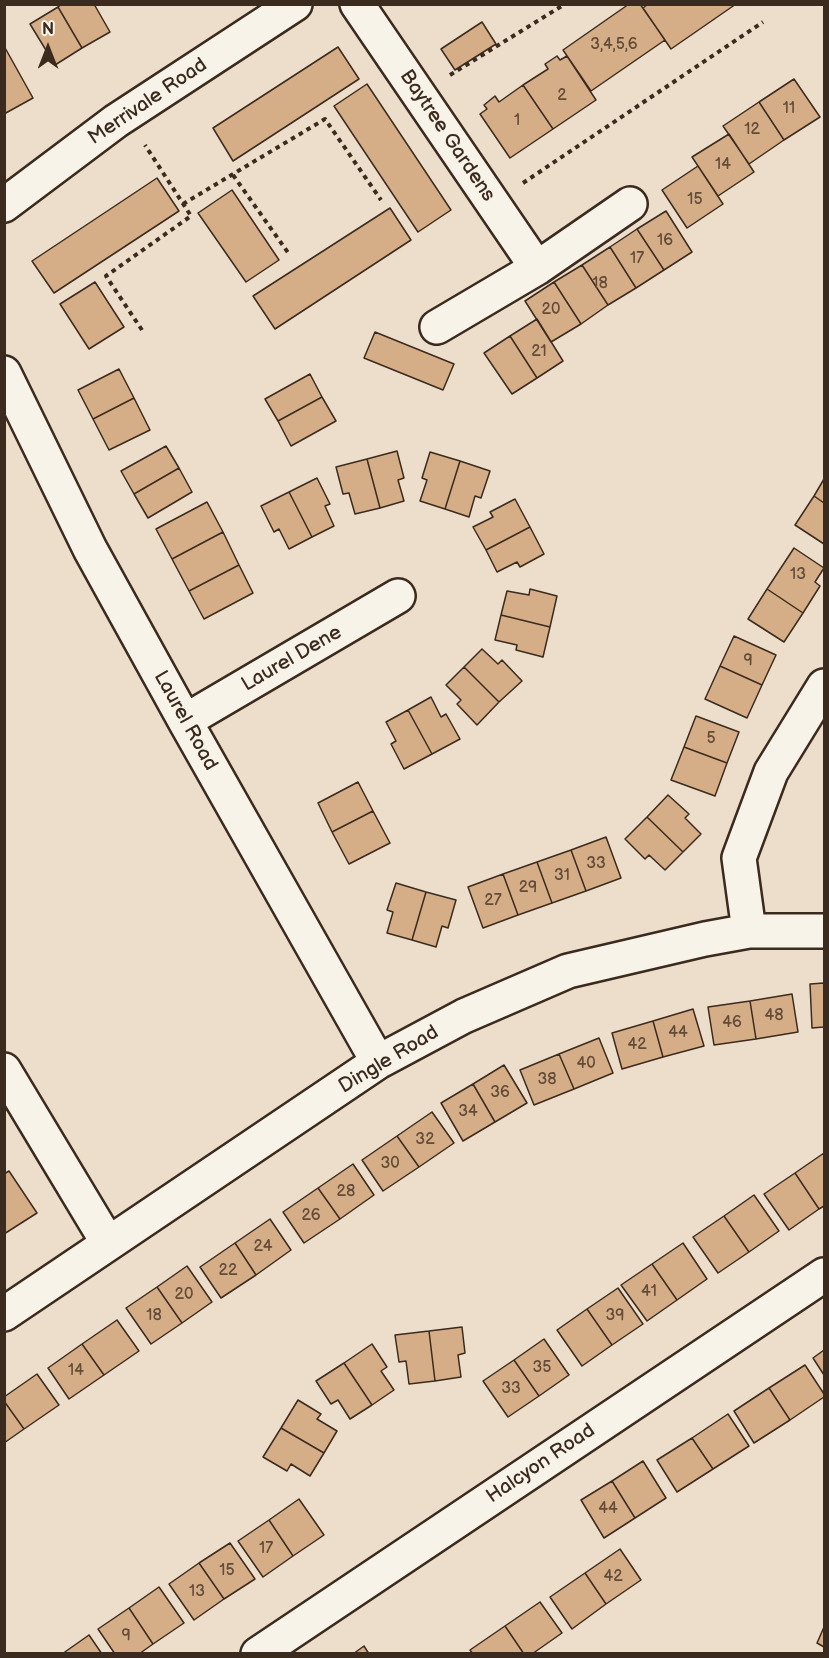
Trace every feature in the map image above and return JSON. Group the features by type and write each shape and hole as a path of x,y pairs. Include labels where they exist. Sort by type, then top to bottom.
{"street":[{"name":"Merrivale Road","path":"4,205 126,115 295,4"},
{"name":"Baytree Gardens","path":"357,4 537,268"},
{"path":"436,327 537,268 630,204"},
{"name":"Laurel Road","path":"4,373 90,549 378,1062"},
{"name":"Laurel Dene","path":"185,721 398,596"},
{"path":"749,931 740,858 771,772 825,686"},
{"name":"Dingle Road","path":"4,1314 378,1062 464,1016 568,971 749,931 825,931"},
{"path":"4,1070 108,1244"},
{"name":"Halcyon Road","path":"258,1653 825,1275"}],"path":[{"path":"418,95 566,4"},
{"path":"492,203 763,22"},
{"path":"126,115 191,216 106,276 142,330"},
{"path":"183,204 325,119 381,200"},
{"path":"233,174 289,254"}],"building":[{"path":"62,4 94,4 110,32 82,48 58,7"},
{"path":"629,4 640,4 665,40 591,91 563,50"},
{"path":"648,4 736,4 671,49 643,8"},
{"path":"58,7 82,48 55,65 30,24"},
{"path":"482,22 496,44 455,70 441,49"},
{"path":"4,46 33,98 4,114"},
{"path":"338,47 359,79 233,161 213,128"},
{"path":"557,56 560,60 567,56 596,100 553,129 523,85 548,69 545,64"},
{"path":"794,79 820,117 784,140 759,102"},
{"path":"367,84 451,210 418,232 334,106"},
{"path":"523,85 553,129 510,158 480,114 487,109 484,105 495,96 499,102"},
{"path":"759,102 784,140 749,164 723,126"},
{"path":"729,134 754,172 718,196 692,157"},
{"path":"698,166 723,204 687,228 662,190"},
{"path":"157,178 179,211 54,293 32,261"},
{"path":"232,190 279,260 246,282 198,213"},
{"path":"390,208 411,240 275,329 253,296"},
{"path":"666,211 692,252 664,270 637,229"},
{"path":"637,229 664,270 636,288 610,247"},
{"path":"610,247 636,288 608,305 582,265"},
{"path":"582,265 608,305 581,324 554,282"},
{"path":"95,282 124,327 89,349 60,304"},
{"path":"554,282 581,324 551,342 525,301"},
{"path":"537,319 563,361 537,378 510,336"},
{"path":"375,332 454,364 443,390 364,358"},
{"path":"510,336 537,378 512,394 484,353"},
{"path":"119,369 134,398 93,419 78,390"},
{"path":"310,374 322,397 278,421 265,399"},
{"path":"322,397 336,421 291,446 278,421"},
{"path":"134,398 150,430 109,450 93,419"},
{"path":"166,446 179,468 134,494 121,471"},
{"path":"397,451 404,478 398,480 404,501 380,508 367,459"},
{"path":"430,452 460,461 445,509 420,501 427,480 422,478"},
{"path":"367,459 380,508 355,514 349,493 343,494 336,467"},
{"path":"460,461 490,471 481,498 475,496 469,517 445,509"},
{"path":"179,468 192,492 148,518 134,494"},
{"path":"317,478 330,504 325,506 334,526 312,537 289,492"},
{"path":"824,479 824,503 814,496"},
{"path":"289,492 312,537 289,549 279,529 274,532 261,506"},
{"path":"814,496 824,503 824,544 795,525"},
{"path":"515,499 530,527 486,550 473,527 493,517 490,512"},
{"path":"207,502 223,532 172,559 156,529"},
{"path":"530,527 544,554 520,567 517,562 497,572 486,550"},
{"path":"223,532 239,565 189,591 172,559"},
{"path":"794,548 824,568 815,582 820,586 803,613 767,589"},
{"path":"239,565 253,593 204,619 189,591"},
{"path":"530,589 557,596 550,627 501,615 507,591 529,595"},
{"path":"767,589 803,613 784,642 748,619"},
{"path":"501,615 550,627 543,657 516,650 517,645 495,640"},
{"path":"734,636 776,655 762,685 720,666"},
{"path":"482,649 498,664 502,660 522,681 499,702 464,667"},
{"path":"720,666 762,685 747,718 705,699"},
{"path":"464,667 499,702 477,725 457,704 461,700 446,685"},
{"path":"431,697 441,717 446,714 460,739 432,754 408,710"},
{"path":"408,710 432,754 404,769 391,744 396,741 386,722"},
{"path":"696,716 739,732 727,763 684,747"},
{"path":"684,747 727,763 715,796 671,780"},
{"path":"358,782 373,811 332,832 318,803"},
{"path":"668,795 689,814 685,818 701,834 683,852 647,817"},
{"path":"373,811 390,843 349,864 332,832"},
{"path":"647,817 683,852 665,870 649,855 645,859 625,839"},
{"path":"606,837 621,878 586,891 571,850"},
{"path":"571,850 586,891 552,903 537,862"},
{"path":"537,862 552,903 518,915 503,874"},
{"path":"503,874 518,915 483,928 468,887"},
{"path":"396,883 426,892 412,940 387,933 393,912 387,910"},
{"path":"426,892 456,900 448,928 442,926 436,947 412,940"},
{"path":"824,983 824,1027 812,1028 810,984"},
{"path":"792,994 798,1032 756,1039 750,1001"},
{"path":"750,1001 756,1039 714,1045 708,1007"},
{"path":"693,1009 704,1046 663,1057 653,1021"},
{"path":"653,1021 663,1057 622,1069 612,1033"},
{"path":"599,1038 613,1073 574,1089 559,1054"},
{"path":"559,1054 574,1089 534,1105 520,1070"},
{"path":"504,1065 527,1103 495,1122 473,1084"},
{"path":"473,1084 495,1122 463,1141 441,1103"},
{"path":"432,1112 454,1143 419,1167 397,1136"},
{"path":"397,1136 419,1167 383,1191 362,1160"},
{"path":"824,1153 824,1206 819,1209 795,1173"},
{"path":"353,1164 374,1195 340,1219 318,1188"},
{"path":"9,1171 37,1213 4,1234 4,1174"},
{"path":"795,1173 819,1209 789,1230 764,1194"},
{"path":"318,1188 340,1219 304,1243 283,1212"},
{"path":"754,1195 779,1231 749,1252 724,1216"},
{"path":"724,1216 749,1252 718,1273 693,1237"},
{"path":"270,1219 291,1250 256,1275 235,1243"},
{"path":"235,1243 256,1275 221,1298 200,1267"},
{"path":"683,1243 707,1279 677,1300 652,1264"},
{"path":"652,1264 677,1300 647,1321 621,1285"},
{"path":"187,1266 212,1302 182,1323 157,1287"},
{"path":"157,1287 182,1323 151,1344 126,1308"},
{"path":"618,1288 643,1324 612,1345 587,1309"},
{"path":"587,1309 612,1345 582,1366 557,1330"},
{"path":"117,1320 139,1351 104,1375 82,1344"},
{"path":"462,1327 465,1353 458,1355 461,1377 435,1381 429,1331"},
{"path":"429,1331 435,1381 409,1384 406,1361 399,1362 395,1335"},
{"path":"544,1339 569,1375 539,1396 514,1360"},
{"path":"82,1344 104,1375 69,1399 48,1368"},
{"path":"372,1344 387,1367 381,1371 394,1390 372,1405 344,1363"},
{"path":"824,1350 824,1375 813,1358"},
{"path":"514,1360 539,1396 508,1417 483,1381"},
{"path":"344,1363 372,1405 350,1419 338,1400 331,1404 316,1381"},
{"path":"805,1365 824,1397 790,1420 769,1388"},
{"path":"37,1374 59,1405 24,1429 4,1401 4,1397"},
{"path":"769,1388 790,1420 754,1443 734,1411"},
{"path":"298,1400 321,1414 317,1419 337,1431 324,1453 281,1428"},
{"path":"4,1401 24,1429 4,1443"},
{"path":"728,1414 749,1446 713,1469 692,1438"},
{"path":"281,1428 324,1453 310,1476 291,1464 287,1471 263,1457"},
{"path":"692,1438 713,1469 677,1492 657,1460"},
{"path":"643,1461 666,1498 635,1518 612,1481"},
{"path":"612,1481 635,1518 604,1538 581,1500"},
{"path":"299,1499 324,1535 293,1556 269,1520"},
{"path":"269,1520 293,1556 263,1577 238,1541"},
{"path":"230,1543 255,1579 224,1599 199,1563"},
{"path":"620,1549 641,1580 606,1604 585,1573"},
{"path":"199,1563 224,1599 194,1620 169,1584"},
{"path":"585,1573 606,1604 572,1629 550,1597"},
{"path":"159,1587 184,1623 153,1644 129,1608"},
{"path":"540,1602 562,1633 532,1654 524,1654 505,1626"},
{"path":"129,1608 153,1644 139,1654 115,1654 98,1629"},
{"path":"505,1626 524,1654 473,1654 470,1650"},
{"path":"824,1627 824,1647 817,1643"},
{"path":"89,1635 102,1654 62,1654"},
{"path":"364,1646 369,1654 353,1654"}]}
